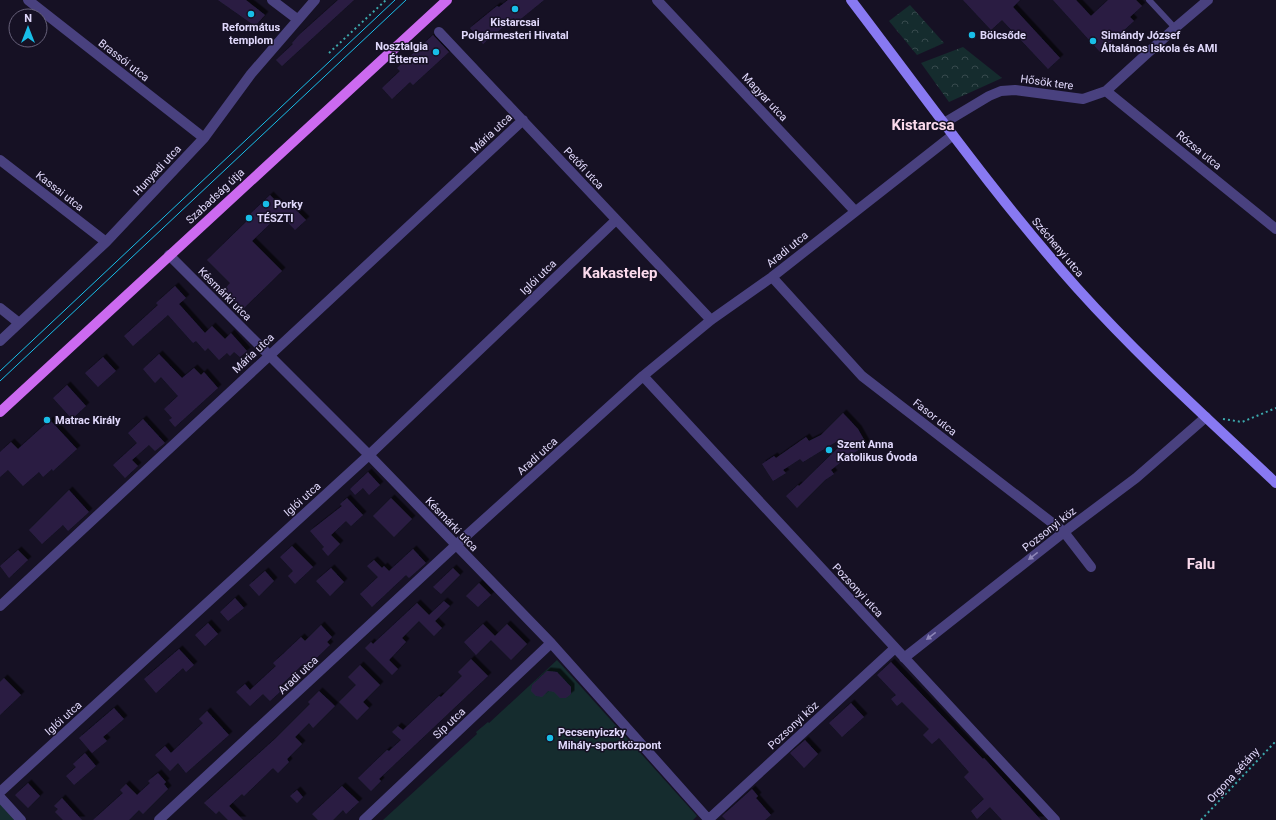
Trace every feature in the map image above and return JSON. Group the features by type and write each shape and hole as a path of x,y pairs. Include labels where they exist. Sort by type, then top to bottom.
{"main road":[{"name":"Szabadság útja","path":"0,412 169,254 447,0"},
{"name":"Széchenyi utca","path":"851,0 1012,211 1077,288 1149,364 1276,483"}],"street":[{"name":"Brassói utca","path":"28,0 204,138"},
{"path":"272,0 297,19"},
{"name":"Hunyadi utca","path":"0,341 106,242 204,138 251,74 315,0"},
{"name":"Magyar utca","path":"657,0 855,211"},
{"path":"1106,91 1208,0"},
{"name":"Petőfi utca","path":"440,32 711,320"},
{"name":"Hősök tere","path":"944,122 989,96 1001,91 1015,90 1083,99 1106,91"},
{"name":"Rózsa utca","path":"1106,91 1276,229"},
{"name":"Mária utca","path":"0,606 523,120"},
{"name":"Aradi utca","path":"159,820 456,545 643,376 711,320 772,277 953,135"},
{"name":"Kassai utca","path":"0,160 106,242"},
{"name":"Iglói utca","path":"0,792 369,455 616,220"},
{"name":"Késmárki utca","path":"169,254 369,455 551,643 709,820"},
{"name":"Fasor utca","path":"772,277 862,376 1064,532 1091,567"},
{"path":"0,308 19,323"},
{"name":"Pozsonyi utca","path":"643,376 1055,820"},
{"name":"Pozsonyi köz","path":"904,658 1064,532 1136,478 1206,417"},
{"name":"Síp utca","path":"364,820 551,643"},
{"name":"Pozsonyi köz","path":"709,820 895,648"},
{"path":"0,797 21,820"}],"lane":[{"path":"1149,0 1175,28"}],"path":[{"path":"329,53 386,0"},
{"path":"1206,417 1242,422 1276,408"},
{"name":"Orgona sétány","path":"1201,820 1276,741"}],"green space":[{"path":"910,5 944,43 917,55 889,21"},
{"path":"963,47 1002,78 949,102 921,63"},
{"name":"Pecsenyiczky Mihály-sportközpont","path":"557,660 697,816 693,820 383,820 477,734 476,732 488,722 489,723"},
{"path":"0,792 25,820 0,820"}],"building":[{"name":"Református templom","path":"218,0 246,0 265,15 255,26"},
{"path":"338,0 354,0 282,66 276,60 293,44 292,43 299,35"},
{"path":"508,0 544,0 517,22 514,18 483,44 470,28 497,6 499,7"},
{"path":"963,0 1020,0 1013,7 1060,58 1048,69 1002,20 991,30"},
{"path":"1053,0 1076,0 1091,16 1108,0 1136,0 1142,6 1130,17 1134,21 1100,52"},
{"path":"433,35 449,52 413,85 410,82 392,99 382,88 400,71 397,68"},
{"path":"270,195 284,209 290,204 306,220 295,230 280,214 252,241 282,271 243,309 224,290 230,283 207,260 247,221 245,219"},
{"path":"175,286 186,298 179,304 205,333 212,326 225,339 231,333 247,351 240,357 234,352 230,356 227,353 219,360 208,348 205,351 196,341 193,343 168,315 133,346 124,336 158,305 156,303"},
{"path":"159,354 182,378 194,368 201,375 204,372 218,388 175,427 169,420 172,418 164,409 178,396 161,377 155,383 143,369"},
{"path":"103,357 116,371 98,387 85,373"},
{"path":"67,385 86,406 72,419 53,398"},
{"path":"843,413 858,429 867,445 840,461 841,462 831,470 834,474 825,480 797,508 786,496 798,485 799,486 842,444 839,440 803,462 800,459 783,470 786,473 773,481 762,464 774,456 776,458 806,437 809,441 821,435"},
{"path":"143,419 165,443 155,451 149,445 132,460 138,466 125,478 113,465 137,443 128,433"},
{"path":"50,420 77,449 53,471 52,469 43,477 39,472 23,486 8,470 0,477 0,452 11,442 18,449"},
{"path":"368,472 380,485 369,495 363,488 355,495 350,489"},
{"path":"69,490 89,512 68,531 63,525 42,544 29,530"},
{"path":"347,498 363,515 351,526 346,521 331,535 340,544 328,556 322,549 324,547 310,531 342,506 340,504"},
{"path":"391,498 412,519 394,537 373,516"},
{"path":"292,546 313,567 295,584 288,576 293,571 280,557"},
{"path":"413,549 426,563 409,578 406,575 372,607 360,594 378,577 367,566 374,560 382,568 384,566 389,571"},
{"path":"18,550 28,560 9,578 0,566"},
{"path":"331,568 344,582 330,596 316,581"},
{"path":"453,568 460,575 441,594 433,587"},
{"path":"265,571 274,581 259,596 249,585"},
{"path":"479,583 491,595 478,607 466,596"},
{"path":"235,598 244,608 228,621 220,612"},
{"path":"444,601 450,606 435,621 442,628 434,636 419,621 402,638 406,642 389,660 398,669 392,675 365,648 371,642 373,644 417,603 429,615"},
{"path":"208,623 218,634 205,646 195,635"},
{"path":"483,624 495,636 476,655 464,642"},
{"path":"507,624 527,644 511,660 491,640"},
{"path":"321,625 332,637 327,642 330,645 305,669 302,665 278,688 281,691 270,701 263,694 250,706 236,692 245,684 250,690 276,666 273,663 301,637 305,641"},
{"path":"179,649 194,665 186,672 183,668 156,693 144,679"},
{"path":"471,659 488,676 379,779 381,781 371,791 358,778 387,750 389,751 401,740 392,732 398,726 403,730 439,696 441,697 462,676 458,672"},
{"path":"891,662 983,759 984,758 1041,820 1002,820 990,807 977,819 971,811 984,799 964,777 969,772 939,738 932,744 923,735 929,729 902,702 897,706 891,699 896,695 877,675"},
{"path":"360,665 380,685 363,702 369,708 357,720 339,702 356,685 348,677"},
{"path":"547,671 557,672 571,687 571,694 566,698 560,698 554,692 548,691 542,697 536,696 531,691 532,685"},
{"path":"4,678 21,695 0,715 0,682"},
{"path":"319,691 335,706 313,728 309,723 295,737 302,744 287,759 289,762 278,773 273,768 244,796 242,794 229,806 243,820 228,820 219,811 216,814 204,803 276,738 310,704 308,702"},
{"path":"851,703 864,717 842,737 829,723"},
{"path":"114,708 124,719 103,737 107,741 92,753 79,738"},
{"path":"207,711 229,735 186,773 178,763 170,771 155,755 165,746 171,753 203,723 199,719"},
{"path":"805,740 818,754 804,768 790,753"},
{"path":"85,753 96,766 74,785 66,776 76,767 73,764"},
{"path":"158,773 166,782 164,784 168,789 143,814 139,810 129,820 93,820 123,793 120,790 126,784 137,795 150,783 148,781"},
{"path":"28,783 40,796 28,808 15,795"},
{"path":"342,786 359,802 346,814 343,810 333,820 318,820 312,814"},
{"path":"752,789 758,796 756,798 771,815 765,820 726,820 722,816"},
{"path":"297,790 303,797 297,803 290,796"},
{"path":"62,798 82,820 63,820 55,812 58,809 54,806"}],"tram line":[{"path":"0,371 395,0"},
{"path":"0,381 406,0"}],"place":[{"name":"Kistarcsai Polgármesteri Hivatal","path":"515,9"},
{"name":"Református templom","path":"251,14"},
{"name":"Bölcsőde","path":"972,35"},
{"name":"Simándy József Általános Iskola és AMI","path":"1093,41"},
{"name":"Nosztalgia Étterem","path":"436,52"},
{"name":"Porky","path":"266,204"},
{"name":"TÉSZTI","path":"249,218"},
{"name":"Matrac Király","path":"47,420"},
{"name":"Szent Anna Katolikus Óvoda","path":"829,450"},
{"name":"Pecsenyiczky Mihály-sportközpont","path":"550,738"}],"district":[{"name":"Kistarcsa","path":"923,125"},
{"name":"Kakastelep","path":"620,273"},
{"name":"Falu","path":"1201,564"}]}
